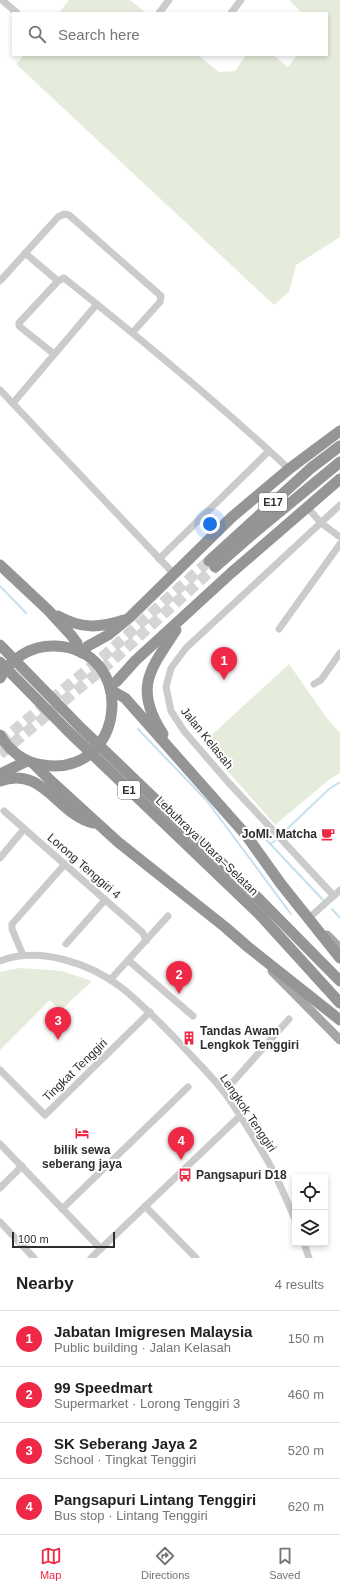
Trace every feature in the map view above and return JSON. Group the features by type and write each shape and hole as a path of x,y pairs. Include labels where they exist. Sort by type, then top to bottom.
{"highway":[{"path":"80,652 108,635 130,617 232,517 289,469 340,431"},
{"name":"E17","path":"340,446 311,468 212,564 260,528 340,462"},
{"path":"110,689 129,666 231,573 340,479"},
{"path":"0,565 48,610 74,638 80,652"},
{"path":"48,610 66,621 85,626 109,624 130,617"},
{"path":"169,748 150,710 148,689 152,668 183,618"},
{"name":"Lebuhraya Utara–Selatan","path":"0,645 81,728 259,899 340,981"},
{"path":"0,678 14,660 36,648 53,646 70,648 80,652 99,667 110,689 113,706 111,720 106,733 93,750 82,759 62,766 47,766 30,762 0,774"},
{"name":"Lebuhraya Utara–Selatan","path":"0,662 68,731 261,916 340,1003"},
{"path":"110,689 125,698 246,835 281,884 340,958"},
{"path":"0,735 10,748 30,762 118,842 340,1020"},
{"path":"0,781 13,778 32,781 44,788 77,816 84,820 98,824"}],"main road":[{"path":"308,918 340,948"},
{"path":"248,947 340,1040"}],"street":[{"path":"2,0 16,12"},
{"path":"160,12 169,0"},
{"path":"233,12 241,0"},
{"path":"0,281 58,217 64,214 69,215 161,296 160,302 133,332"},
{"path":"25,253 58,281"},
{"path":"54,354 19,326 19,323 58,281 64,278 133,332 289,469"},
{"path":"13,403 97,304"},
{"path":"0,390 174,574"},
{"path":"159,559 269,450"},
{"name":"Jalan Kelasah","path":"334,896 228,782 184,731 172,711 166,687 171,668 186,648 214,620 321,524 340,505"},
{"path":"308,508 321,524 340,537"},
{"path":"279,629 340,544"},
{"path":"314,684 321,680 340,653"},
{"name":"Lorong Tenggiri 4","path":"4,811 143,933 146,941"},
{"path":"0,858 24,829"},
{"path":"24,955 12,929 12,924 65,864"},
{"path":"308,918 340,890"},
{"path":"66,944 105,900"},
{"path":"110,980 168,916"},
{"name":"Lengkok Tenggiri","path":"0,961 24,955 62,959 110,980 150,1012 224,1092 264,1155 292,1212"},
{"path":"128,960 193,1016"},
{"name":"Tingkat Tenggiri","path":"0,1070 44,1115 150,1012"},
{"path":"224,1092 289,1019"},
{"path":"62,1208 188,1087"},
{"path":"91,1258 240,1116"},
{"path":"0,1144 101,1249"},
{"path":"0,1188 22,1166"},
{"path":"145,1206 196,1258"},
{"path":"0,1222 34,1258"},
{"path":"305,1246 309,1258"}],"green space":[{"path":"69,0 130,0 145,12 60,12"},
{"path":"289,0 340,0 340,237 296,265 289,292 274,305 16,64 23,56 199,56 219,72 235,71 245,56 274,56 288,67 296,56 328,56 328,12 301,12"},
{"path":"289,664 326,717 340,733 340,773 330,779 275,825 203,743"},
{"path":"20,968 62,971 92,981 60,1011 50,1000 0,1050 0,972"}],"waterway":[{"path":"0,586 26,613"},
{"path":"138,729 207,801 291,914"},
{"path":"284,832 329,789 340,782"},
{"path":"258,831 324,901"},
{"path":"270,844 275,841"},
{"path":"332,909 340,918"}],"tunnel":[{"path":"0,742 105,655 209,561"},
{"path":"0,754 112,661 215,567"}],"place":[{"name":"Jabatan Imigresen Malaysia","path":"224,680"},
{"name":"JoMI. Matcha","path":"328,834"},
{"name":"99 Speedmart","path":"179,994"},
{"name":"Tandas Awam Lengkok Tenggiri","path":"189,1038"},
{"name":"SK Seberang Jaya 2","path":"58,1040"},
{"name":"bilik sewa seberang jaya","path":"82,1133"},
{"name":"Pangsapuri Lintang Tenggiri","path":"181,1160"},
{"name":"Pangsapuri D18","path":"185,1175"}]}
